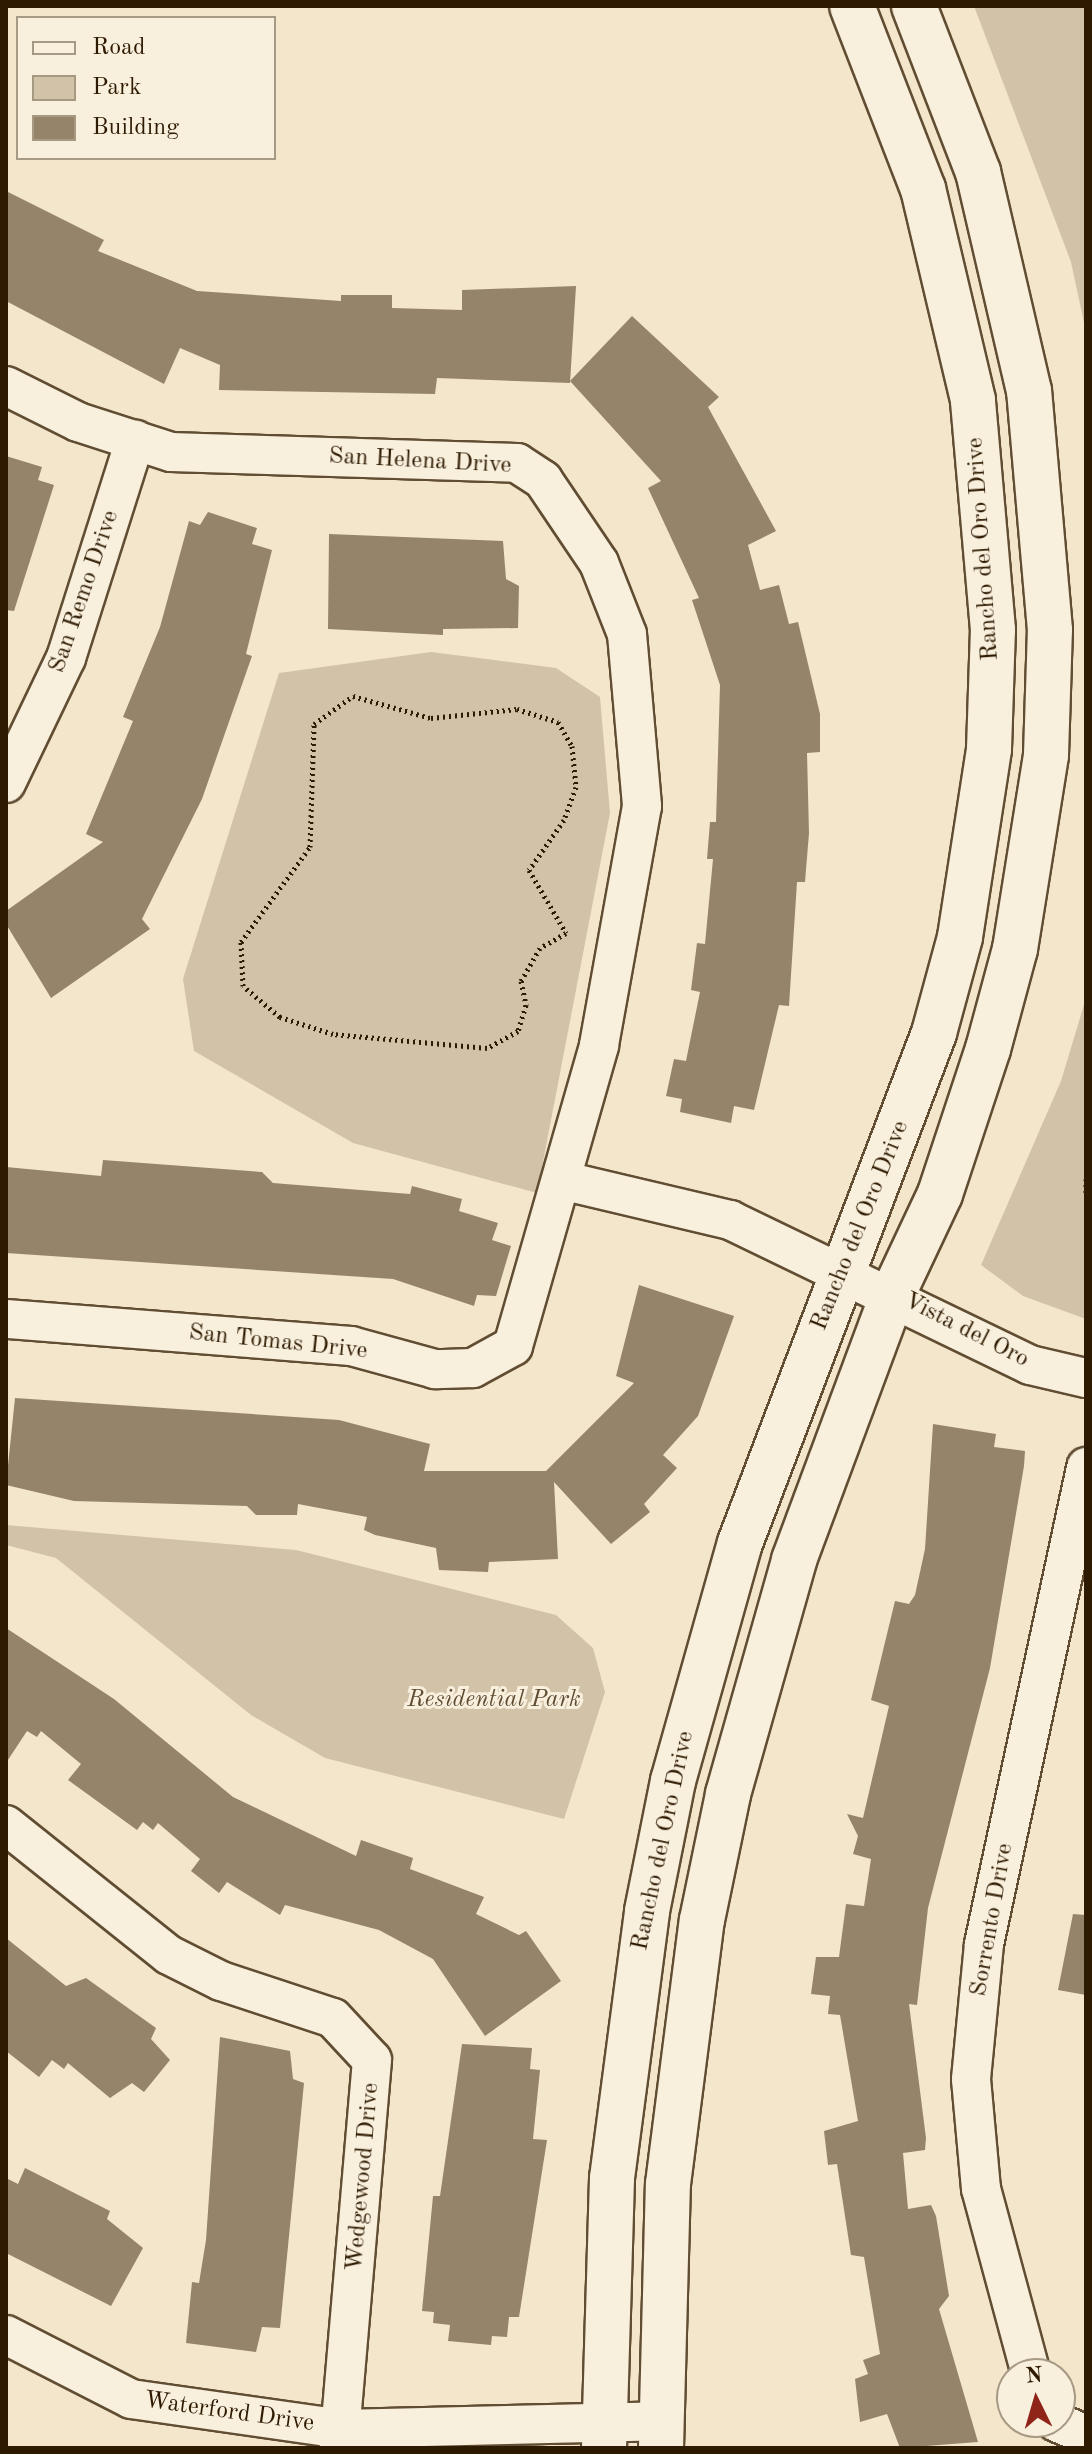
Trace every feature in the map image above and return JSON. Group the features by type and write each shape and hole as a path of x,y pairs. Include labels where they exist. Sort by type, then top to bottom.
{"main road":[{"name":"Rancho del Oro Drive","path":"604,2435 612,2178 670,1796 740,1543 841,1271 887,1173 960,937 989,749 993,630 985,501 954,297 923,189 852,6"},
{"path":"660,2435 668,2184 725,1808 794,1560 893,1294 940,1194 1015,949 1046,755 1050,630 1042,496 1009,284 978,172 914,6"}],"street":[{"name":"San Helena Drive","path":"6,386 78,422 171,452 517,463 543,480 599,563 627,634 642,806 599,1046 565,1181"},
{"name":"San Remo Drive","path":"6,783 66,658 135,440"},
{"name":"Vista del Oro","path":"565,1181 730,1220 893,1294 1030,1365 1086,1378"},
{"name":"San Tomas Drive","path":"6,1319 351,1346 435,1369 473,1368 513,1346 565,1181"},
{"name":"Sorrento Drive","path":"1027,2358 981,2189 971,2079 984,1944 1086,1467"},
{"name":"Wedgewood Drive","path":"6,1825 169,1955 221,1981 333,2018 372,2060 340,2438"},
{"name":"Waterford Drive","path":"6,2335 131,2399 340,2438 660,2435"}],"path":[{"path":"353,696 386,705 431,718 517,709 558,722 572,746 576,787 564,820 529,870 566,933 540,948 521,981 526,1005 518,1031 487,1048 333,1034 280,1017 243,986 241,942 310,847 314,724 353,696"},
{"path":"1086,1179 1086,1195"}],"green space":[{"path":"974,6 1086,6 1086,332 1071,262"},
{"path":"431,652 556,668 600,697 610,813 537,1193 353,1143 194,1051 183,979 279,673"},
{"path":"1086,998 1086,1319 1023,1296 981,1265 1061,1081"},
{"name":"Residential Park","path":"6,1525 296,1550 556,1615 593,1648 605,1692 564,1819 325,1758 251,1715 56,1558 6,1545"}],"building":[{"path":"6,191 104,240 98,251 197,291 341,301 341,295 392,295 392,308 462,310 462,290 576,286 570,383 437,378 435,394 219,390 220,365 180,348 164,384 6,301"},
{"path":"632,316 719,397 708,407 776,531 748,545 760,590 779,585 789,624 798,622 820,714 820,752 807,753 809,833 805,882 797,882 789,1006 779,1005 754,1110 734,1106 731,1123 680,1112 682,1099 666,1096 674,1059 686,1061 700,992 691,990 697,943 705,944 713,859 707,859 710,822 716,822 720,685 692,600 699,598 648,488 661,481 570,381"},
{"path":"6,456 42,467 38,480 54,485 14,611 6,610"},
{"path":"208,512 257,528 252,544 272,550 246,654 252,656 202,799 142,919 150,929 51,998 6,924 6,911 103,842 86,834 133,721 123,717 160,627 189,521 200,525"},
{"path":"329,534 503,541 506,579 519,586 518,628 443,629 443,635 328,629"},
{"path":"103,1160 262,1172 273,1183 410,1194 412,1186 462,1199 459,1211 498,1223 492,1240 511,1246 496,1296 477,1295 474,1306 393,1279 6,1253 6,1167 101,1176"},
{"path":"639,1285 734,1316 698,1416 663,1455 677,1468 644,1504 650,1512 611,1544 554,1482 558,1559 489,1562 488,1572 439,1570 436,1548 375,1535 364,1530 367,1517 298,1504 297,1515 256,1515 247,1506 74,1501 6,1485 15,1398 339,1420 430,1444 424,1471 546,1471 634,1383 616,1376"},
{"path":"933,1424 996,1434 994,1447 1025,1451 990,1668 928,1908 917,2005 909,2004 926,2138 925,2150 903,2153 908,2209 931,2205 936,2216 949,2296 939,2309 978,2442 900,2448 887,2414 860,2422 855,2379 868,2374 863,2360 880,2354 864,2257 851,2255 837,2164 828,2165 824,2131 858,2121 840,2015 828,2014 830,1996 811,1994 816,1957 839,1957 846,1904 864,1906 871,1859 853,1854 858,1836 847,1814 863,1818 889,1706 871,1700 895,1601 909,1604 915,1595 925,1549"},
{"path":"6,1628 114,1699 233,1797 356,1856 361,1840 413,1858 410,1869 484,1897 476,1914 519,1935 526,1931 561,1981 485,2036 433,1959 379,1930 285,1905 280,1915 227,1882 219,1893 191,1871 200,1859 158,1823 153,1830 143,1822 137,1830 68,1780 81,1764 41,1731 37,1737 27,1731 6,1763"},
{"path":"1073,1914 1086,1915 1086,1995 1058,1990"},
{"path":"6,1938 66,1986 86,1978 156,2028 151,2039 170,2060 144,2092 132,2083 110,2098 68,2063 64,2069 52,2060 39,2077 6,2051"},
{"path":"220,2037 290,2051 293,2079 304,2083 280,2328 262,2327 256,2352 186,2343 192,2282 199,2283 206,2240"},
{"path":"462,2044 532,2048 530,2069 540,2070 533,2139 547,2140 519,2317 509,2317 507,2337 492,2336 491,2345 448,2341 450,2325 433,2323 434,2312 422,2311 433,2196 440,2196"},
{"path":"25,2168 110,2211 107,2219 143,2248 111,2306 6,2253 6,2178 18,2184"}]}
